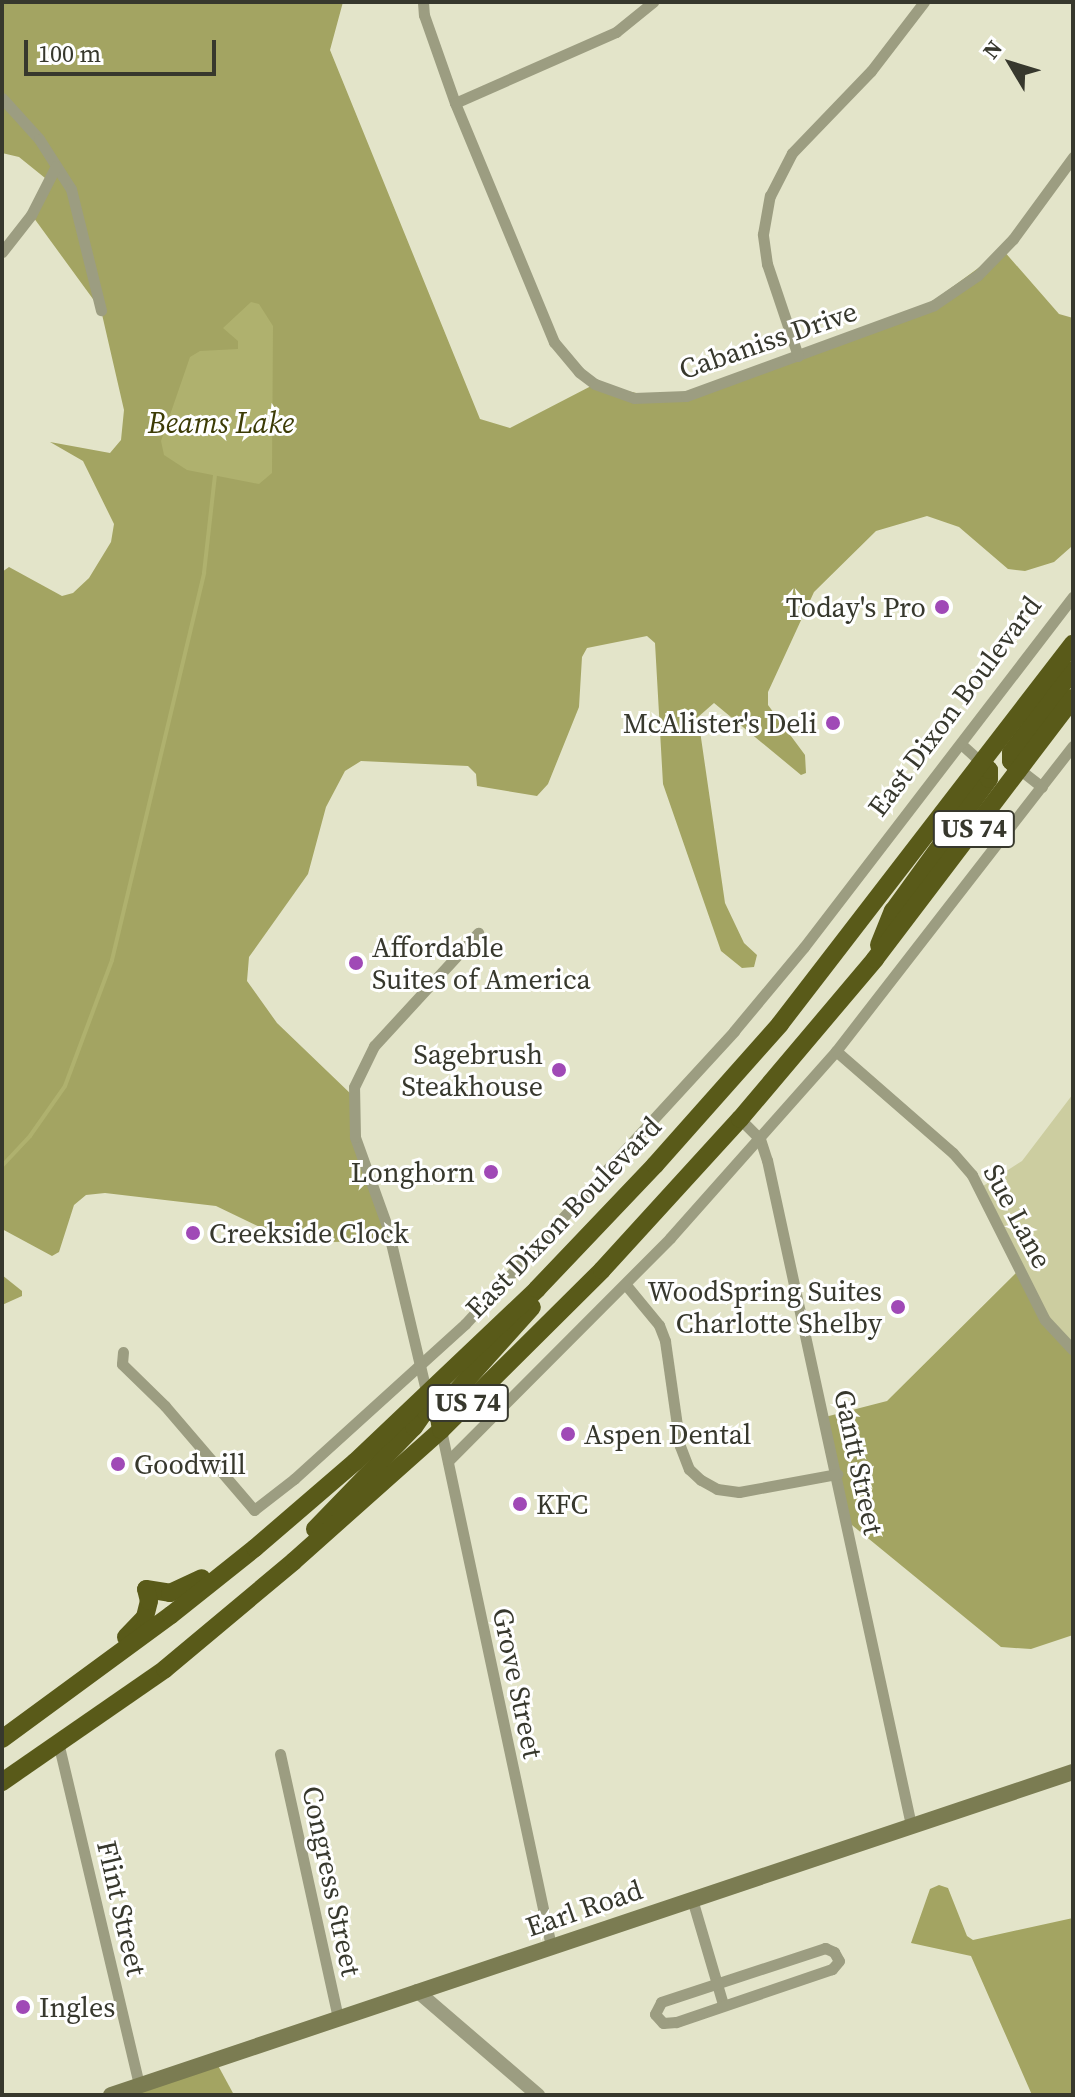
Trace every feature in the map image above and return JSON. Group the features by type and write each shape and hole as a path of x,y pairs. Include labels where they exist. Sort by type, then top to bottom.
{"highway":[{"name":"East Dixon Boulevard","path":"2,1739 255,1548 427,1396 537,1289 655,1165 780,1024 1073,644"},
{"path":"1019,769 1011,761 1011,753 1073,670"},
{"name":"US 74","path":"2,1782 165,1669 294,1561 441,1430 602,1270 740,1119 875,959 1073,698"},
{"path":"875,959 893,911 989,779 989,770 982,763"},
{"path":"441,1430 439,1418 445,1404 526,1317 537,1289"},
{"path":"294,1561 318,1525 421,1418 427,1396"},
{"path":"59,1697 141,1623 149,1605 146,1589 165,1594 183,1589 246,1547 255,1548"}],"main road":[{"name":"Earl Road","path":"111,2095 1073,1772"}],"street":[{"name":"Cabaniss Drive","path":"423,2 424,15 455,103 554,342 587,378 614,393 664,399 686,396 914,315 960,290 1013,239 1073,157"},
{"path":"455,103 616,32 653,2"},
{"path":"798,356 767,264 763,234 770,196 792,153 871,71 924,2"},
{"path":"2,98 39,139 75,200 101,310"},
{"path":"2,252 31,215 56,166"},
{"name":"East Dixon Boulevard","path":"123,1352 122,1364 165,1406 254,1510 465,1324 587,1195 734,1031 804,947 1073,596"},
{"path":"961,744 982,763"},
{"path":"448,1461 626,1285 760,1139 836,1051 1073,746"},
{"path":"1019,769 1042,787"},
{"path":"427,1396 422,1364 387,1226 355,1137 354,1087 374,1046 478,933"},
{"name":"Sue Lane","path":"836,1051 953,1153 972,1175 1045,1320 1073,1350"},
{"path":"740,1119 760,1139"},
{"name":"Gantt Street","path":"760,1139 837,1474 911,1825"},
{"path":"626,1285 659,1325 665,1341 680,1446 689,1469 701,1480 717,1489 739,1492 837,1474"},
{"name":"Grove Street","path":"441,1430 551,1946"},
{"name":"Flint Street","path":"58,1742 139,2085"},
{"name":"Congress Street","path":"280,1754 338,2018"},
{"path":"692,1899 723,2004"},
{"path":"825,1948 834,1952 839,1961 832,1969 723,2004 666,2023 655,2014 661,2002 825,1948"},
{"path":"417,1991 538,2095"}],"shaded area":[{"path":"2,2 343,2 330,50 480,419 510,428 595,384 664,399 914,315 1003,250 1059,314 1073,318 1071,547 1054,562 1025,571 1008,569 959,527 927,516 876,531 814,592 768,692 768,705 805,755 806,773 801,775 714,703 698,717 725,903 744,943 757,955 754,967 742,968 721,951 663,784 655,643 647,636 587,648 582,657 579,707 548,784 537,796 477,786 476,774 468,766 361,761 345,771 326,807 308,874 249,957 247,981 277,1023 353,1096 353,1123 387,1226 376,1241 332,1242 270,1232 216,1206 105,1193 86,1195 74,1205 59,1252 52,1256 2,1229 2,572 9,567 62,596 73,593 89,578 111,542 114,524 83,461 50,442 110,453 121,440 124,410 101,310 31,214 50,182 19,157 2,153"},
{"path":"1073,1094 1073,1350 1062,1341 980,1188 1022,1161"},
{"path":"1020,1269 1045,1319 1073,1350 1073,1635 1031,1649 1001,1647 847,1521 825,1417 887,1401"},
{"path":"2,1275 22,1291 22,1296 2,1305"},
{"path":"939,1885 948,1888 967,1936 973,1940 1073,1918 1073,2095 1032,2095 971,1956 911,1943 930,1889"},
{"path":"215,2060 234,2095 143,2095 139,2085"}],"water":[{"name":"Beams Lake","path":"251,302 259,304 273,326 272,473 259,484 187,470 164,455 161,441 190,357 200,351 238,349 238,341 223,328"}],"waterway":[{"path":"2,1166 30,1136 65,1086 112,960 204,573 215,475"}],"place":[{"name":"Today's Pro","path":"942,607"},
{"name":"McAlister's Deli","path":"833,723"},
{"name":"Affordable Suites of America","path":"356,963"},
{"name":"Sagebrush Steakhouse","path":"559,1070"},
{"name":"Longhorn","path":"491,1172"},
{"name":"Creekside Clock","path":"193,1233"},
{"name":"WoodSpring Suites Charlotte Shelby","path":"898,1307"},
{"name":"Aspen Dental","path":"568,1434"},
{"name":"Goodwill","path":"118,1464"},
{"name":"KFC","path":"520,1504"},
{"name":"Ingles","path":"23,2007"}]}
